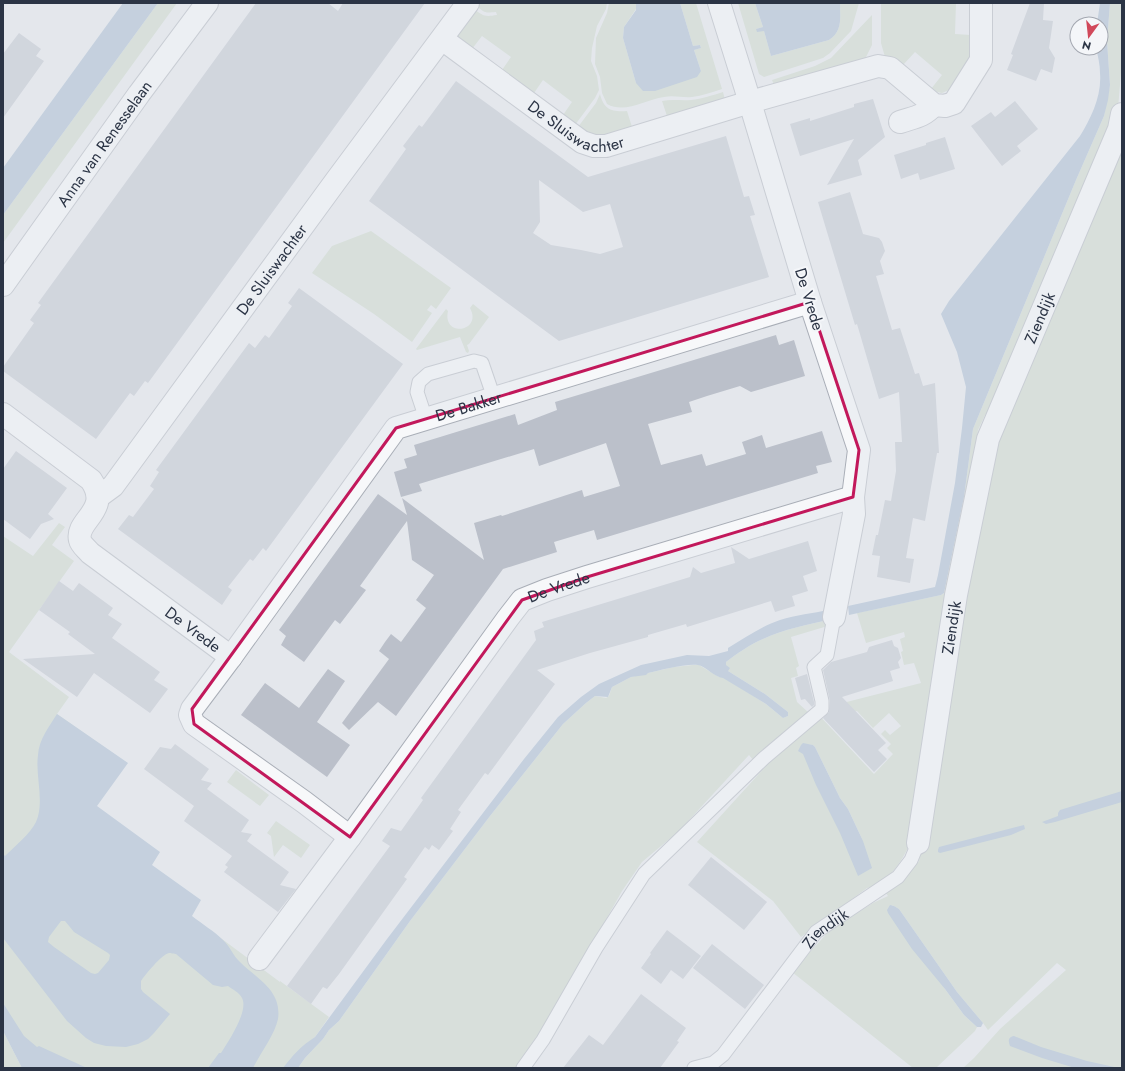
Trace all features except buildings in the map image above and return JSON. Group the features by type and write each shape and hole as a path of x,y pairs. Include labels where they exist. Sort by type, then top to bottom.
{"street":[{"name":"Anna van Renesselaan","path":"3,285 139,94 207,3"},
{"name":"De Sluiswachter","path":"98,497 113,486 468,3"},
{"name":"De Vrede","path":"719,3 810,302 859,450 852,497 854,514 834,617"},
{"path":"750,102 878,66 890,68 934,105 945,106 954,102 981,60 981,3"},
{"name":"De Sluiswachter","path":"442,39 582,142 594,146 606,146 750,102"},
{"path":"900,122 921,116 934,105"},
{"name":"Ziendijk","path":"918,843 956,595 988,440 1119,129 1122,114"},
{"name":"De Bakker","path":"231,657 396,428 810,302"},
{"path":"3,414 91,480 96,487 98,497"},
{"name":"De Vrede","path":"98,497 95,509 80,533 80,541 90,553 231,657 192,709 190,715 194,724 304,802 350,837"},
{"name":"De Vrede","path":"259,959 350,837 522,600 547,590 852,497"}],"lane":[{"path":"426,419 417,392 419,382 428,374 474,361 482,363 494,398"},
{"path":"523,1068 543,1040 596,948 644,874 764,758 822,708 822,701 814,667 827,655 834,617"},
{"name":"Ziendijk","path":"694,1068 713,1063 723,1055 816,932 898,877 911,860 918,843"}],"highlighted area":[{"path":"810,302 859,450 853,497 587,577 522,600 350,837 194,724 192,709 396,428"}],"green space":[{"path":"158,3 177,3 3,243 3,215"},
{"path":"476,3 607,3 606,9 597,26 592,48 591,61 597,76 599,90 595,98 575,125 563,115 572,102 543,80 534,93 502,70 511,57 482,36 472,49 460,43 457,34 464,20 473,8 484,15 497,15 496,12 483,11 475,5"},
{"path":"609,3 636,3 636,9 624,27 623,38 636,83 701,71 694,50 701,48 700,45 693,46 680,3 696,3 722,89 703,95 689,97 664,97 621,108 607,104 602,93 600,77 595,64 596,38 607,13"},
{"path":"738,3 755,3 763,27 756,29 764,31 771,56 829,40 839,28 840,3 859,3 851,31 830,53 823,58 764,77 759,74"},
{"path":"881,3 956,3 955,34 971,35 972,59 949,90 942,93 931,89 942,75 915,52 903,65 885,57 881,43"},
{"path":"1110,3 1122,3 1122,60 1118,109 1002,400 985,415 978,430 913,837 906,853 889,876 875,886 867,888 801,937 773,901 697,842 785,745 792,726 772,742 754,761 749,755 679,831 642,862 622,891 558,1005 517,1068 298,1068 329,1030 339,1021 410,921 490,816 563,724 595,696 606,698 609,696 612,687 631,677 674,667 699,665 719,677 723,677 766,704 783,718 788,716 788,712 765,694 728,671 726,662 749,646 779,632 831,619 831,625 791,637 799,666 796,668 798,676 791,678 797,702 809,713 816,712 874,774 893,754 887,748 891,744 881,734 885,730 890,735 901,726 889,713 873,728 857,711 835,718 831,706 921,683 914,663 904,665 900,639 905,637 904,632 866,643 857,613 941,595 944,593 964,497 973,429 1104,116 1110,85 1108,56","holes":["806,744 813,745 840,798 848,809 863,841"]},
{"path":"872,15 872,45 865,59 775,87 772,80 815,66 831,58"},
{"path":"723,92 725,100 667,116 662,101 695,99"},
{"path":"600,94 604,104 609,109 627,111 632,127 598,138 578,127 596,103"},
{"path":"1122,135 1122,1068 963,1068 1000,1029 1066,970 1057,963 988,1030 957,992 899,909 892,905 945,989 964,1015 977,1027 975,1031 936,1068 913,1068 792,972 830,930 873,903 888,896 885,892 904,880 919,861 989,460"},
{"path":"371,231 451,288 436,309 431,305 427,310 432,313 412,342 374,314 312,273 332,246"},
{"path":"473,304 489,317 467,345 469,351 468,353 466,352 460,337 417,350 416,349 446,309 448,311 448,320 451,325 462,329 467,327 473,316 470,308"},
{"path":"59,523 65,527 52,545 74,561 9,652 69,697 57,714 127,763 96,806 150,865 191,916 329,1017 315,1037 289,1068 23,1068 3,1029 3,536 33,556"},
{"path":"236,770 269,795 260,806 227,782"},
{"path":"276,821 310,845 301,858 283,845 274,857 271,836 267,833"},
{"path":"3,1031 22,1068 3,1068"}],"water":[{"path":"123,3 158,3 3,215 3,168"},
{"path":"636,3 680,3 693,46 700,45 701,48 694,50 701,71 697,77 655,91 643,91 636,83 623,38 624,27 636,10"},
{"path":"755,3 840,3 839,28 829,40 771,56 764,31 757,32 756,29 763,27"},
{"path":"1100,3 1110,3 1109,16 1098,16"},
{"path":"1108,56 1110,85 1104,116 973,429 964,497 944,593 941,595 849,615 848,606 935,587 955,483 966,387 957,352 941,314 949,301 1080,136 1095,106 1099,90 1100,67 1098,57"},
{"path":"829,610 831,619 788,630 758,641 726,662 726,665 730,668 728,671 765,694 788,712 788,716 783,718 766,704 698,665 673,667 648,673 646,675 631,677 612,687 608,697 595,696 586,703 563,724 490,816 410,921 339,1021 329,1030 298,1068 283,1068 298,1051 315,1037 387,939 524,759 558,717 581,697 599,684 641,665 687,655 709,656 728,651 728,648 754,632 780,620"},
{"path":"57,714 128,763 97,806 160,852 152,865 201,900 192,916 228,945 238,960 267,986 276,1000 278,1019 276,1025 271,1037 253,1068 208,1068 219,1053 221,1053 237,1026 243,1011 242,998 228,986 222,987 213,985 176,954 169,953 162,957 141,981 141,989 143,992 170,1014 148,1039 138,1044 126,1047 106,1046 94,1043 86,1038 67,1021 3,938 3,854 5,856 18,844 36,822 40,806 37,763 39,749 42,738","holes":["61,921 65,921 74,932 110,955 109,960 98,973 91,973 48,942 49,937"]},
{"path":"803,743 813,745 815,747 863,841 872,868 858,876 840,833 816,785 803,754 798,751"},
{"path":"1122,791 1122,802 1055,822 1046,824 1042,822 1058,816 1060,810"},
{"path":"1024,825 1025,829 1011,835 940,853 938,852 939,847"},
{"path":"890,905 899,909 957,992 983,1023 981,1027 977,1027 964,1015 912,949 888,913 887,910"},
{"path":"3,1003 24,1036 37,1047 39,1046 87,1068 22,1068 3,1031"},
{"path":"1014,1036 1041,1047 1087,1061 1119,1068 1075,1068 1042,1058 1010,1046 1009,1040"}]}
